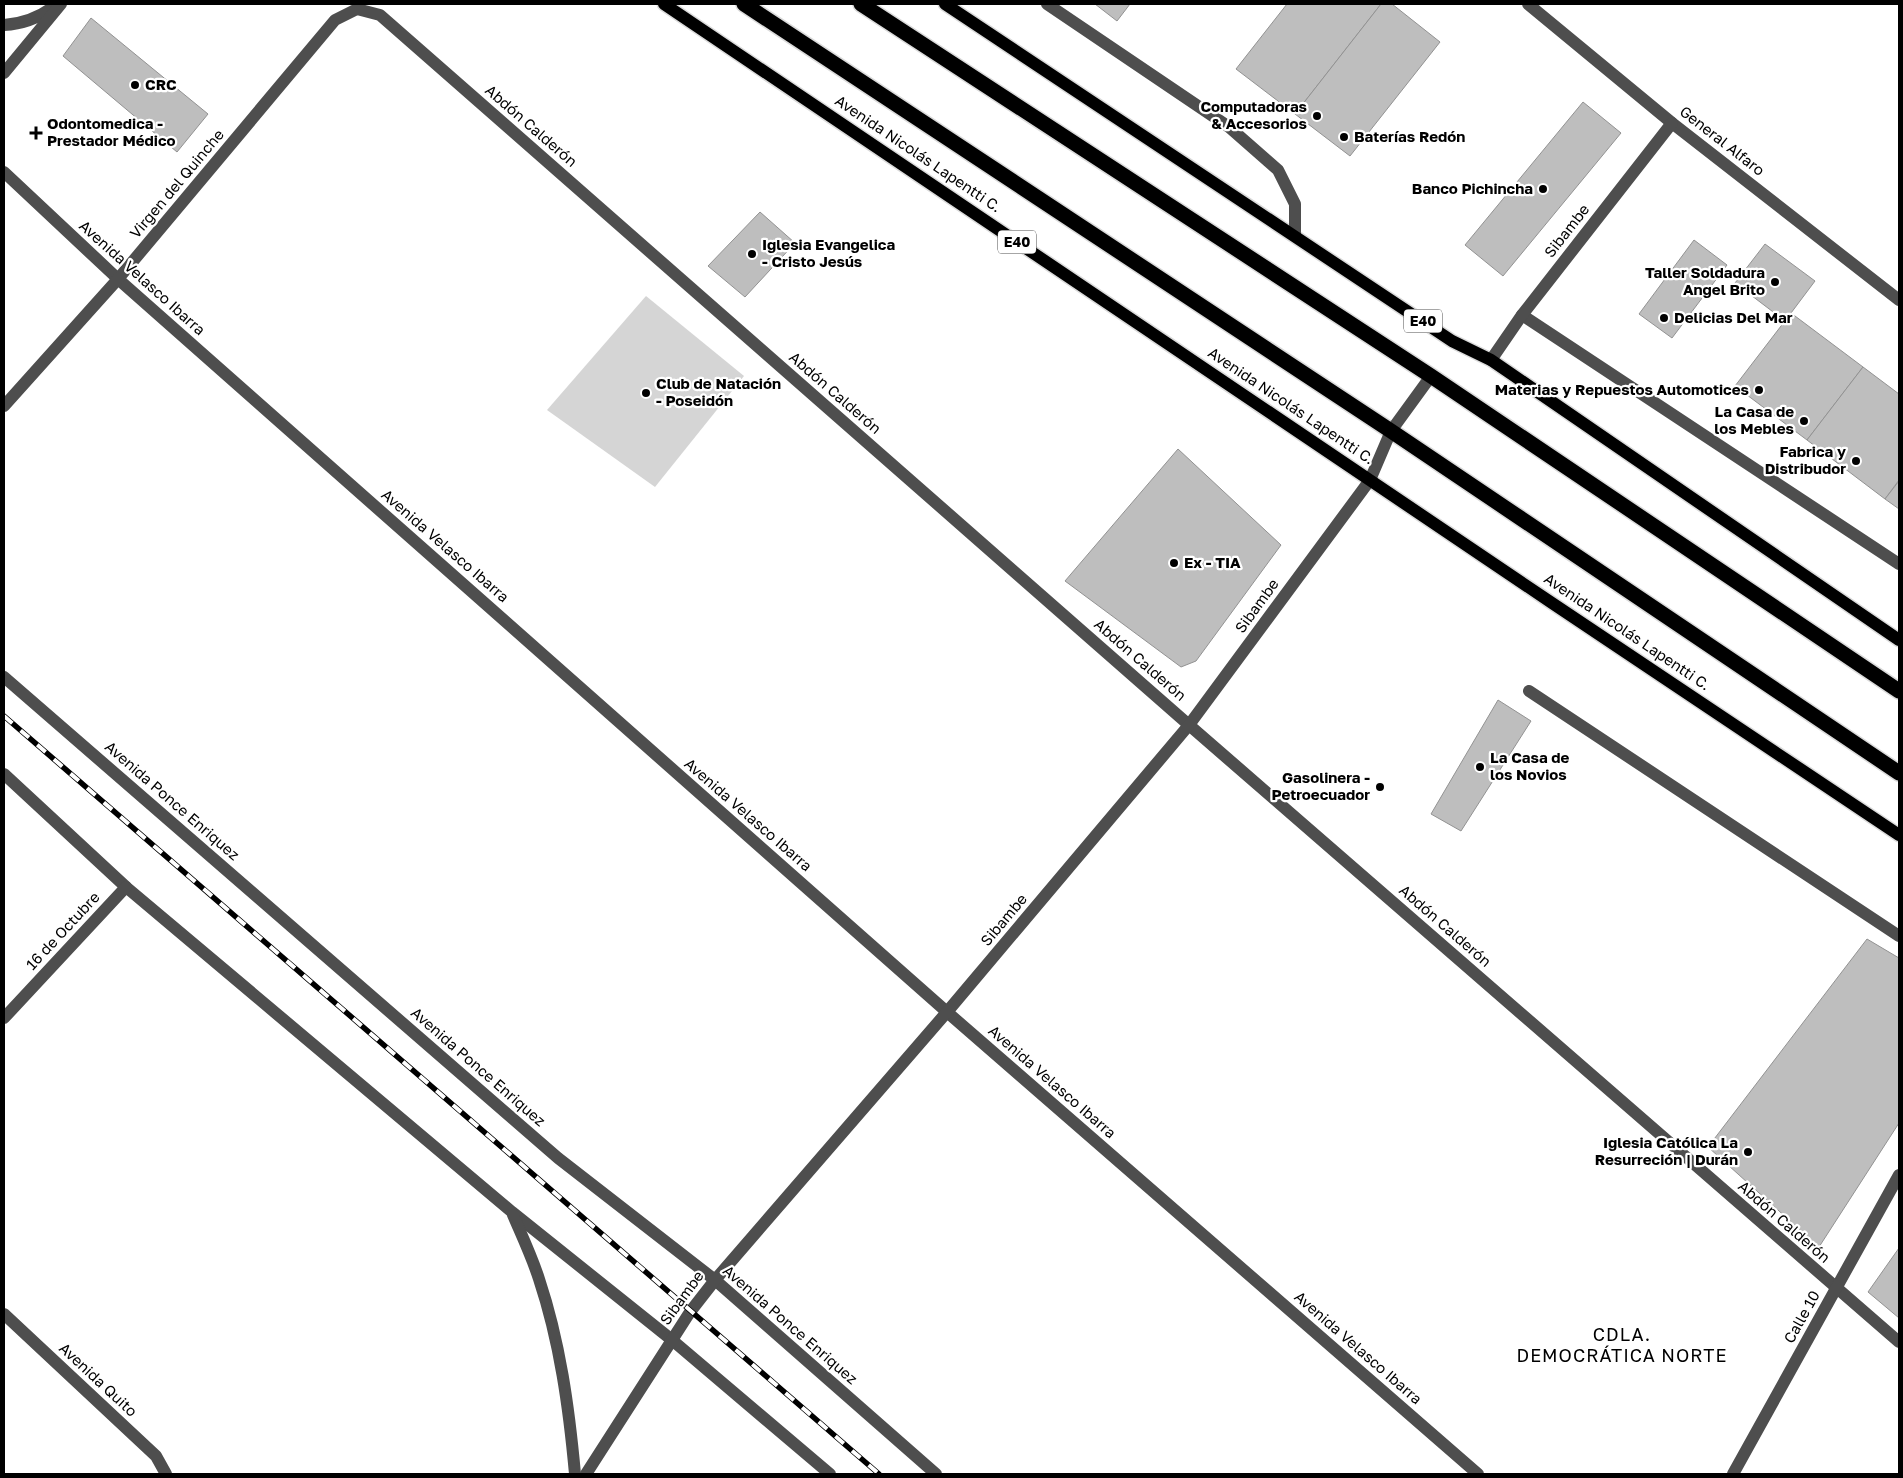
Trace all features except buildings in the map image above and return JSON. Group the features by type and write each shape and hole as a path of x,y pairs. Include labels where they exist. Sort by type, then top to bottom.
{"highway":[{"name":"Avenida Nicolás Lapentti C.","path":"744,4 1391,431 1899,773"},
{"name":"E40","path":"861,4 1431,376 1899,691"}],"main road":[{"name":"Avenida Nicolás Lapentti C.","path":"664,4 1899,835"},
{"name":"E40","path":"945,4 1452,341 1491,360 1899,640"}],"street":[{"path":"4,25 16,25 43,15 59,4"},
{"path":"4,73 59,4"},
{"path":"1047,4 1229,128 1278,170 1295,204 1295,236"},
{"name":"General Alfaro","path":"1528,4 1672,123 1899,300"},
{"name":"Virgen del Quinche","path":"4,406 118,279 335,20 357,8"},
{"name":"Abdón Calderón","path":"357,8 380,15 1189,725 1899,1342"},
{"name":"Sibambe","path":"1491,360 1522,315 1672,123"},
{"name":"Avenida Velasco Ibarra","path":"4,172 118,279 947,1012 1478,1474"},
{"path":"1522,315 1899,564"},
{"name":"Sibambe","path":"586,1474 690,1312 715,1280 947,1012 1189,725 1370,480 1391,431 1431,376"},
{"name":"Avenida Ponce Enriquez","path":"4,678 558,1158 715,1280 936,1474"},
{"path":"1529,691 1899,936"},
{"path":"4,774 126,887 512,1212 672,1340 830,1474"},
{"name":"16 de Octubre","path":"4,1018 126,887"},
{"name":"Calle 10","path":"1733,1474 1899,1175"},
{"path":"512,1212 539,1278 558,1347 570,1418 575,1474"},
{"name":"Avenida Quito","path":"4,1314 156,1456 166,1474"}],"shaded area":[{"name":"Club de Natación - Poseidón","path":"646,296 744,376 655,487 547,410"}],"railway":[{"path":"4,716 879,1474"}],"place":[{"name":"CRC","path":"135,85"},
{"name":"Computadoras & Accesorios","path":"1317,116"},
{"name":"Odontomedica - Prestador Médico","path":"36,133"},
{"name":"Baterías Redón","path":"1344,137"},
{"name":"Banco Pichincha","path":"1543,189"},
{"name":"Iglesia Evangelica - Cristo Jesús","path":"752,254"},
{"name":"Taller Soldadura Angel Brito","path":"1775,282"},
{"name":"Delicias Del Mar","path":"1664,318"},
{"name":"Materias y Repuestos Automotices","path":"1759,390"},
{"name":"Club de Natación - Poseidón","path":"646,393"},
{"name":"La Casa de los Mebles","path":"1804,421"},
{"name":"Fabrica y Distribudor","path":"1856,461"},
{"name":"Ex - TIA","path":"1174,563"},
{"name":"La Casa de los Novios","path":"1480,767"},
{"name":"Gasolinera - Petroecuador","path":"1380,787"},
{"name":"Iglesia Católica La Resurreción | Durán","path":"1748,1152"}],"district":[{"name":"CDLA. DEMOCRÁTICA NORTE","path":"1622,1345"}]}
